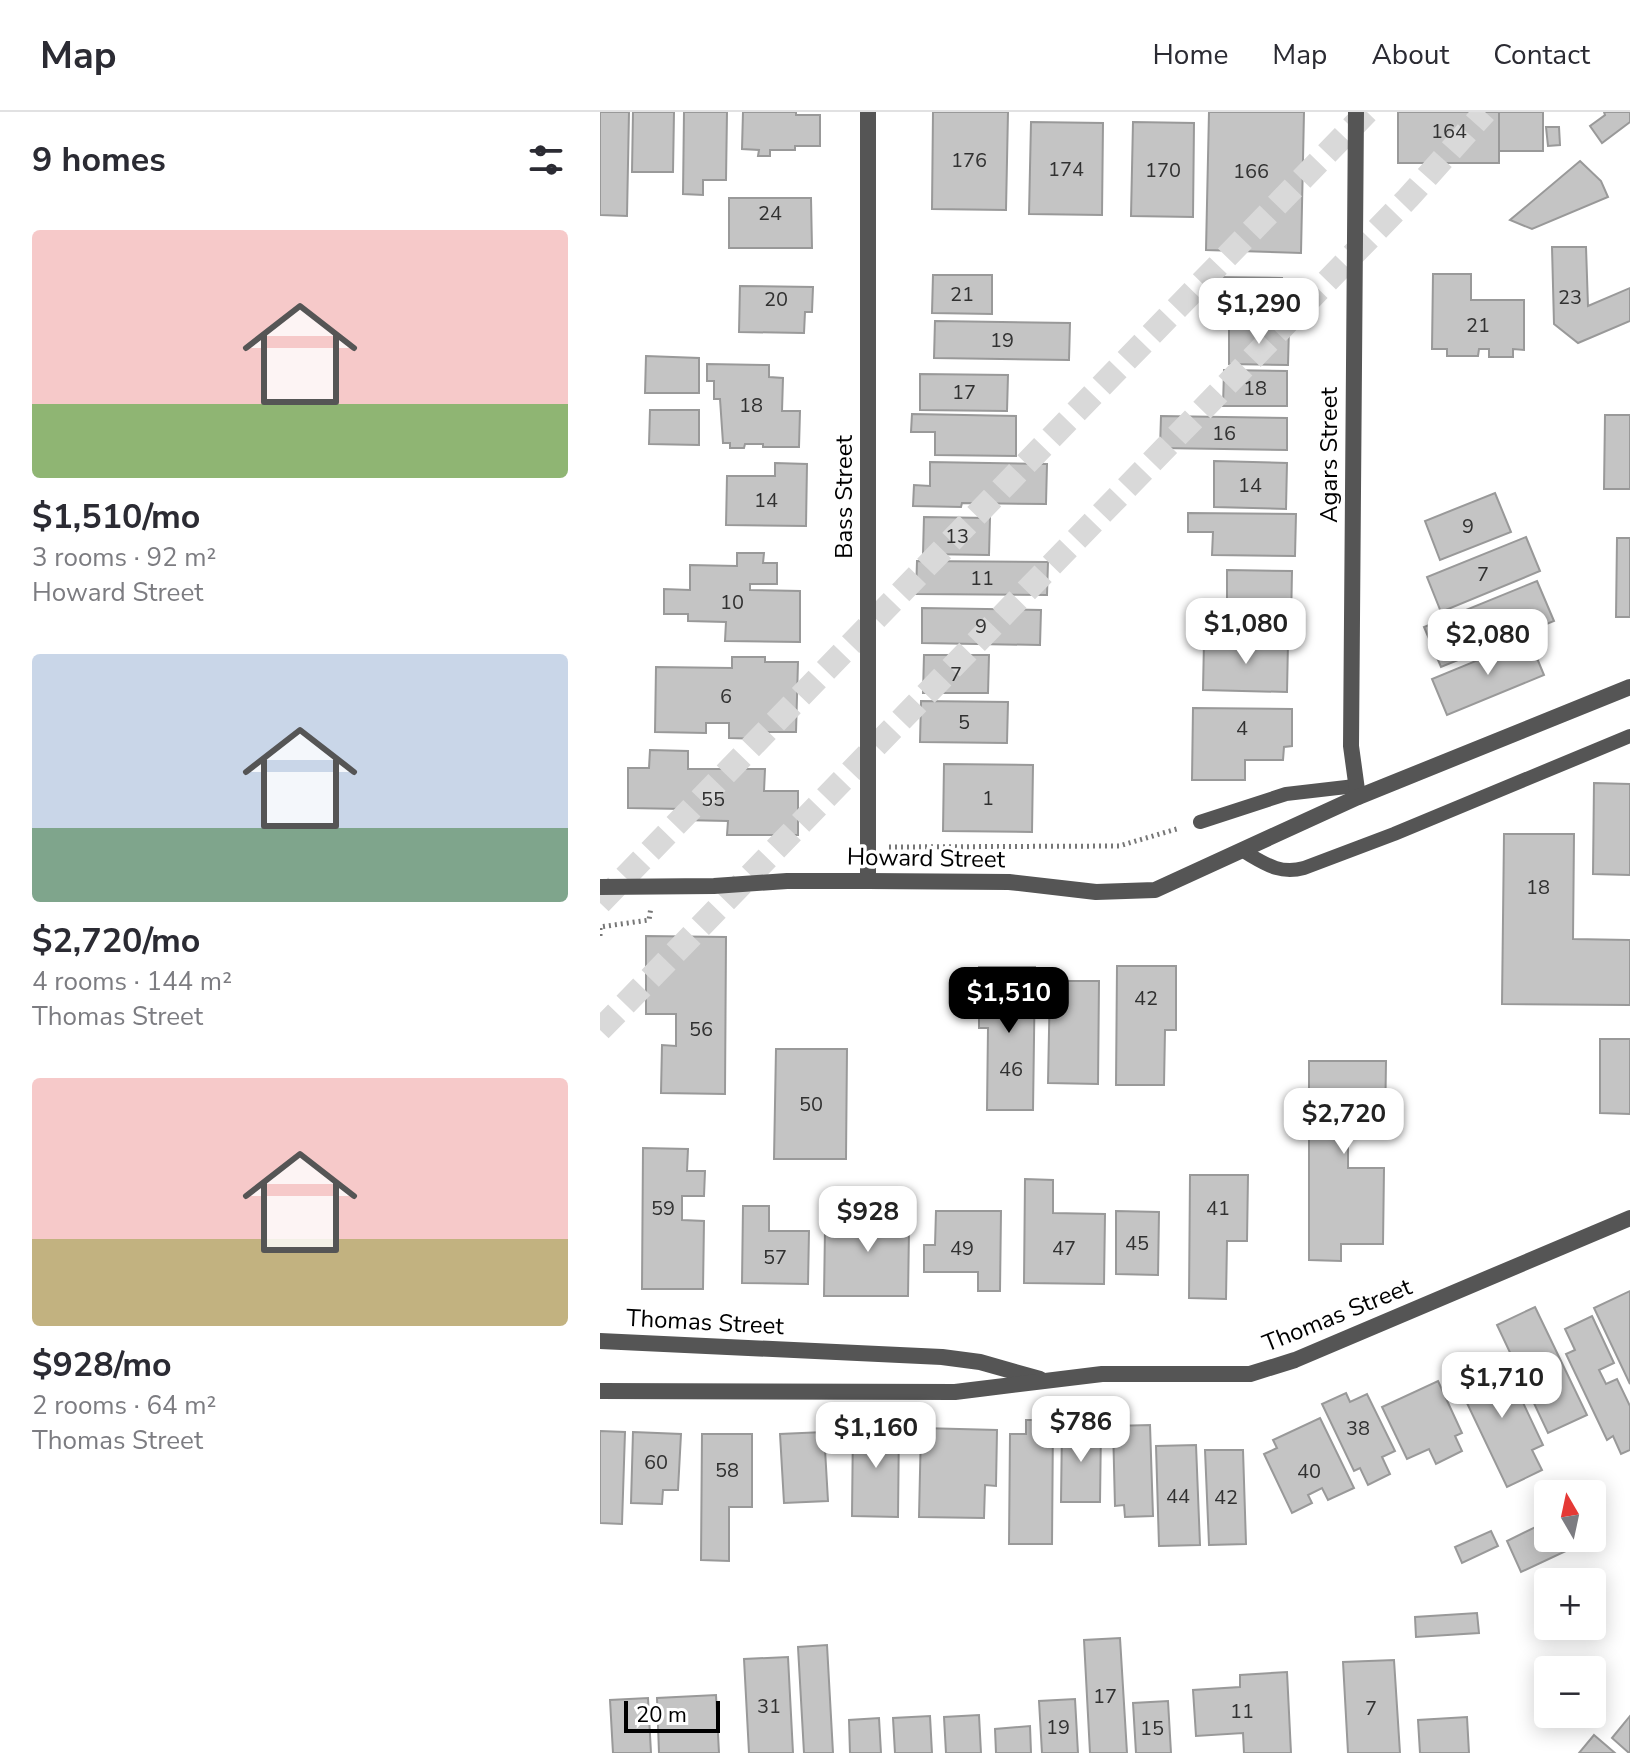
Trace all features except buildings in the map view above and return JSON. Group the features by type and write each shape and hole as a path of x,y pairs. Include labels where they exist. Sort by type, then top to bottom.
{"street":[{"name":"Bass Street","path":"868,112 868,881"},
{"name":"Agars Street","path":"1356,112 1351,729 1356,792"},
{"name":"Howard Street","path":"600,887 868,881 1009,882 1087,891 1128,892 1161,888 1243,851 1356,792 1630,687"},
{"name":"Thomas Street","path":"600,1391 955,1392 1102,1374 1250,1374 1267,1371 1630,1218"},
{"name":"Thomas Street","path":"600,1341 942,1357 980,1362 1045,1381"}],"lane":[{"path":"1243,851 1273,868 1289,871 1300,869 1394,834 1630,736"},
{"path":"1200,822 1286,794 1356,792"}],"path":[{"path":"868,848 1119,846 1200,822"},
{"path":"600,936 600,927 623,925"}],"tunnel":[{"path":"600,903 1367,112"},
{"path":"600,1030 1408,198 1485,112"}]}
